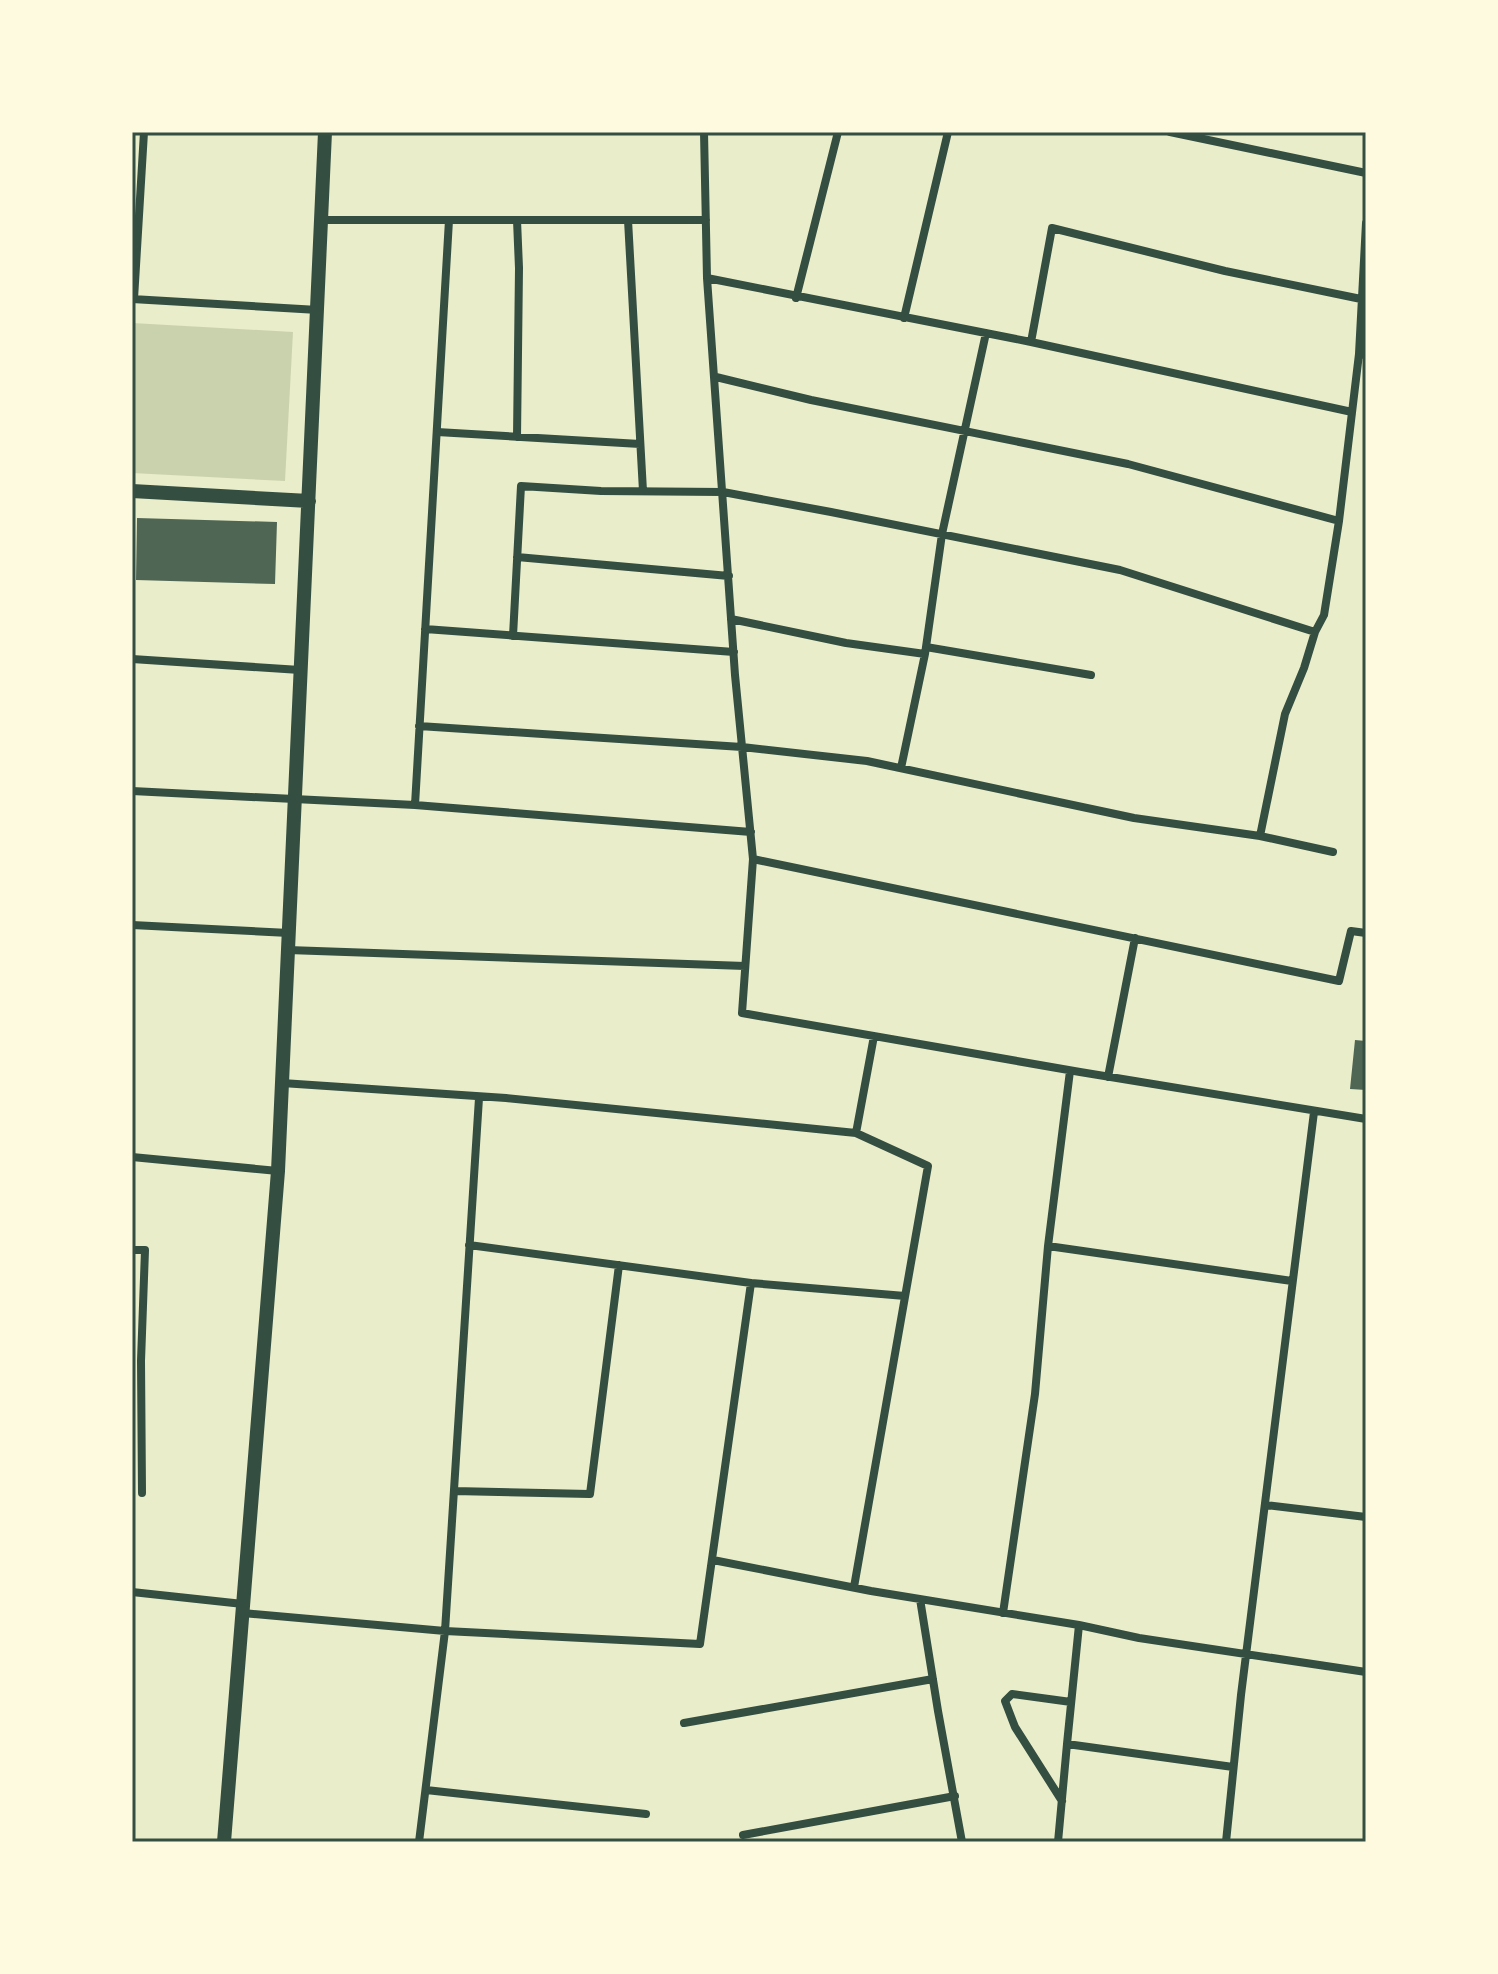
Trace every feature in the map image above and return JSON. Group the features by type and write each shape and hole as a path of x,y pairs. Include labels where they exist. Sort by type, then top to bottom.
{"street":[{"path":"144,132 133,299 318,310"},
{"path":"224,1842 278,1171 325,132"},
{"path":"704,132 707,278 731,619 753,859 742,1013 1366,1119"},
{"path":"796,298 838,132"},
{"path":"904,318 948,132"},
{"path":"1170,132 1366,173"},
{"path":"132,159 142,160"},
{"path":"322,220 706,220"},
{"path":"415,805 449,220"},
{"path":"517,220 517,437"},
{"path":"628,220 643,491"},
{"path":"1260,836 1285,714 1324,615 1363,354 1361,299 1366,223"},
{"path":"1031,342 1052,228 1225,271 1361,299"},
{"path":"707,278 1031,342 1352,412"},
{"path":"901,768 925,650 942,534 986,333"},
{"path":"716,377 811,400 1128,464 1339,521"},
{"path":"437,432 640,444"},
{"path":"513,636 521,486 723,492 1120,570 1315,632"},
{"path":"132,491 309,501"},
{"path":"517,557 729,576"},
{"path":"731,619 846,643 925,650 1091,675"},
{"path":"425,629 734,652"},
{"path":"132,659 300,670"},
{"path":"419,726 742,747 867,761 1134,818 1260,836 1333,852"},
{"path":"132,791 415,805 751,832"},
{"path":"753,859 1339,981 1351,931 1366,933"},
{"path":"132,925 289,933"},
{"path":"1108,1077 1135,938"},
{"path":"288,950 745,966"},
{"path":"856,1133 874,1036"},
{"path":"1003,1613 1035,1394 1048,1246 1070,1071"},
{"path":"282,1083 506,1098 856,1133 928,1166 854,1587"},
{"path":"419,1842 445,1631 479,1098"},
{"path":"1226,1842 1246,1655 1314,1112"},
{"path":"132,1157 278,1171"},
{"path":"469,1245 751,1283 905,1296"},
{"path":"1048,1246 1292,1281"},
{"path":"132,1250 145,1250 137,1361 142,1493"},
{"path":"454,1491 590,1494 619,1265"},
{"path":"132,1592 445,1631 700,1644 751,1283"},
{"path":"1265,1505 1366,1517"},
{"path":"713,1560 1139,1638 1366,1672"},
{"path":"920,1599 962,1842"},
{"path":"1058,1842 1079,1625"},
{"path":"684,1723 933,1679"},
{"path":"1062,1801 1015,1727 1005,1701 1012,1694 1071,1702"},
{"path":"1067,1744 1233,1767"},
{"path":"426,1790 646,1814"},
{"path":"743,1835 955,1796"}],"green space":[{"path":"132,323 293,332 285,481 132,473"}],"building":[{"path":"137,518 277,522 275,584 136,580"},
{"path":"1355,1040 1366,1041 1366,1090 1350,1089"}]}
